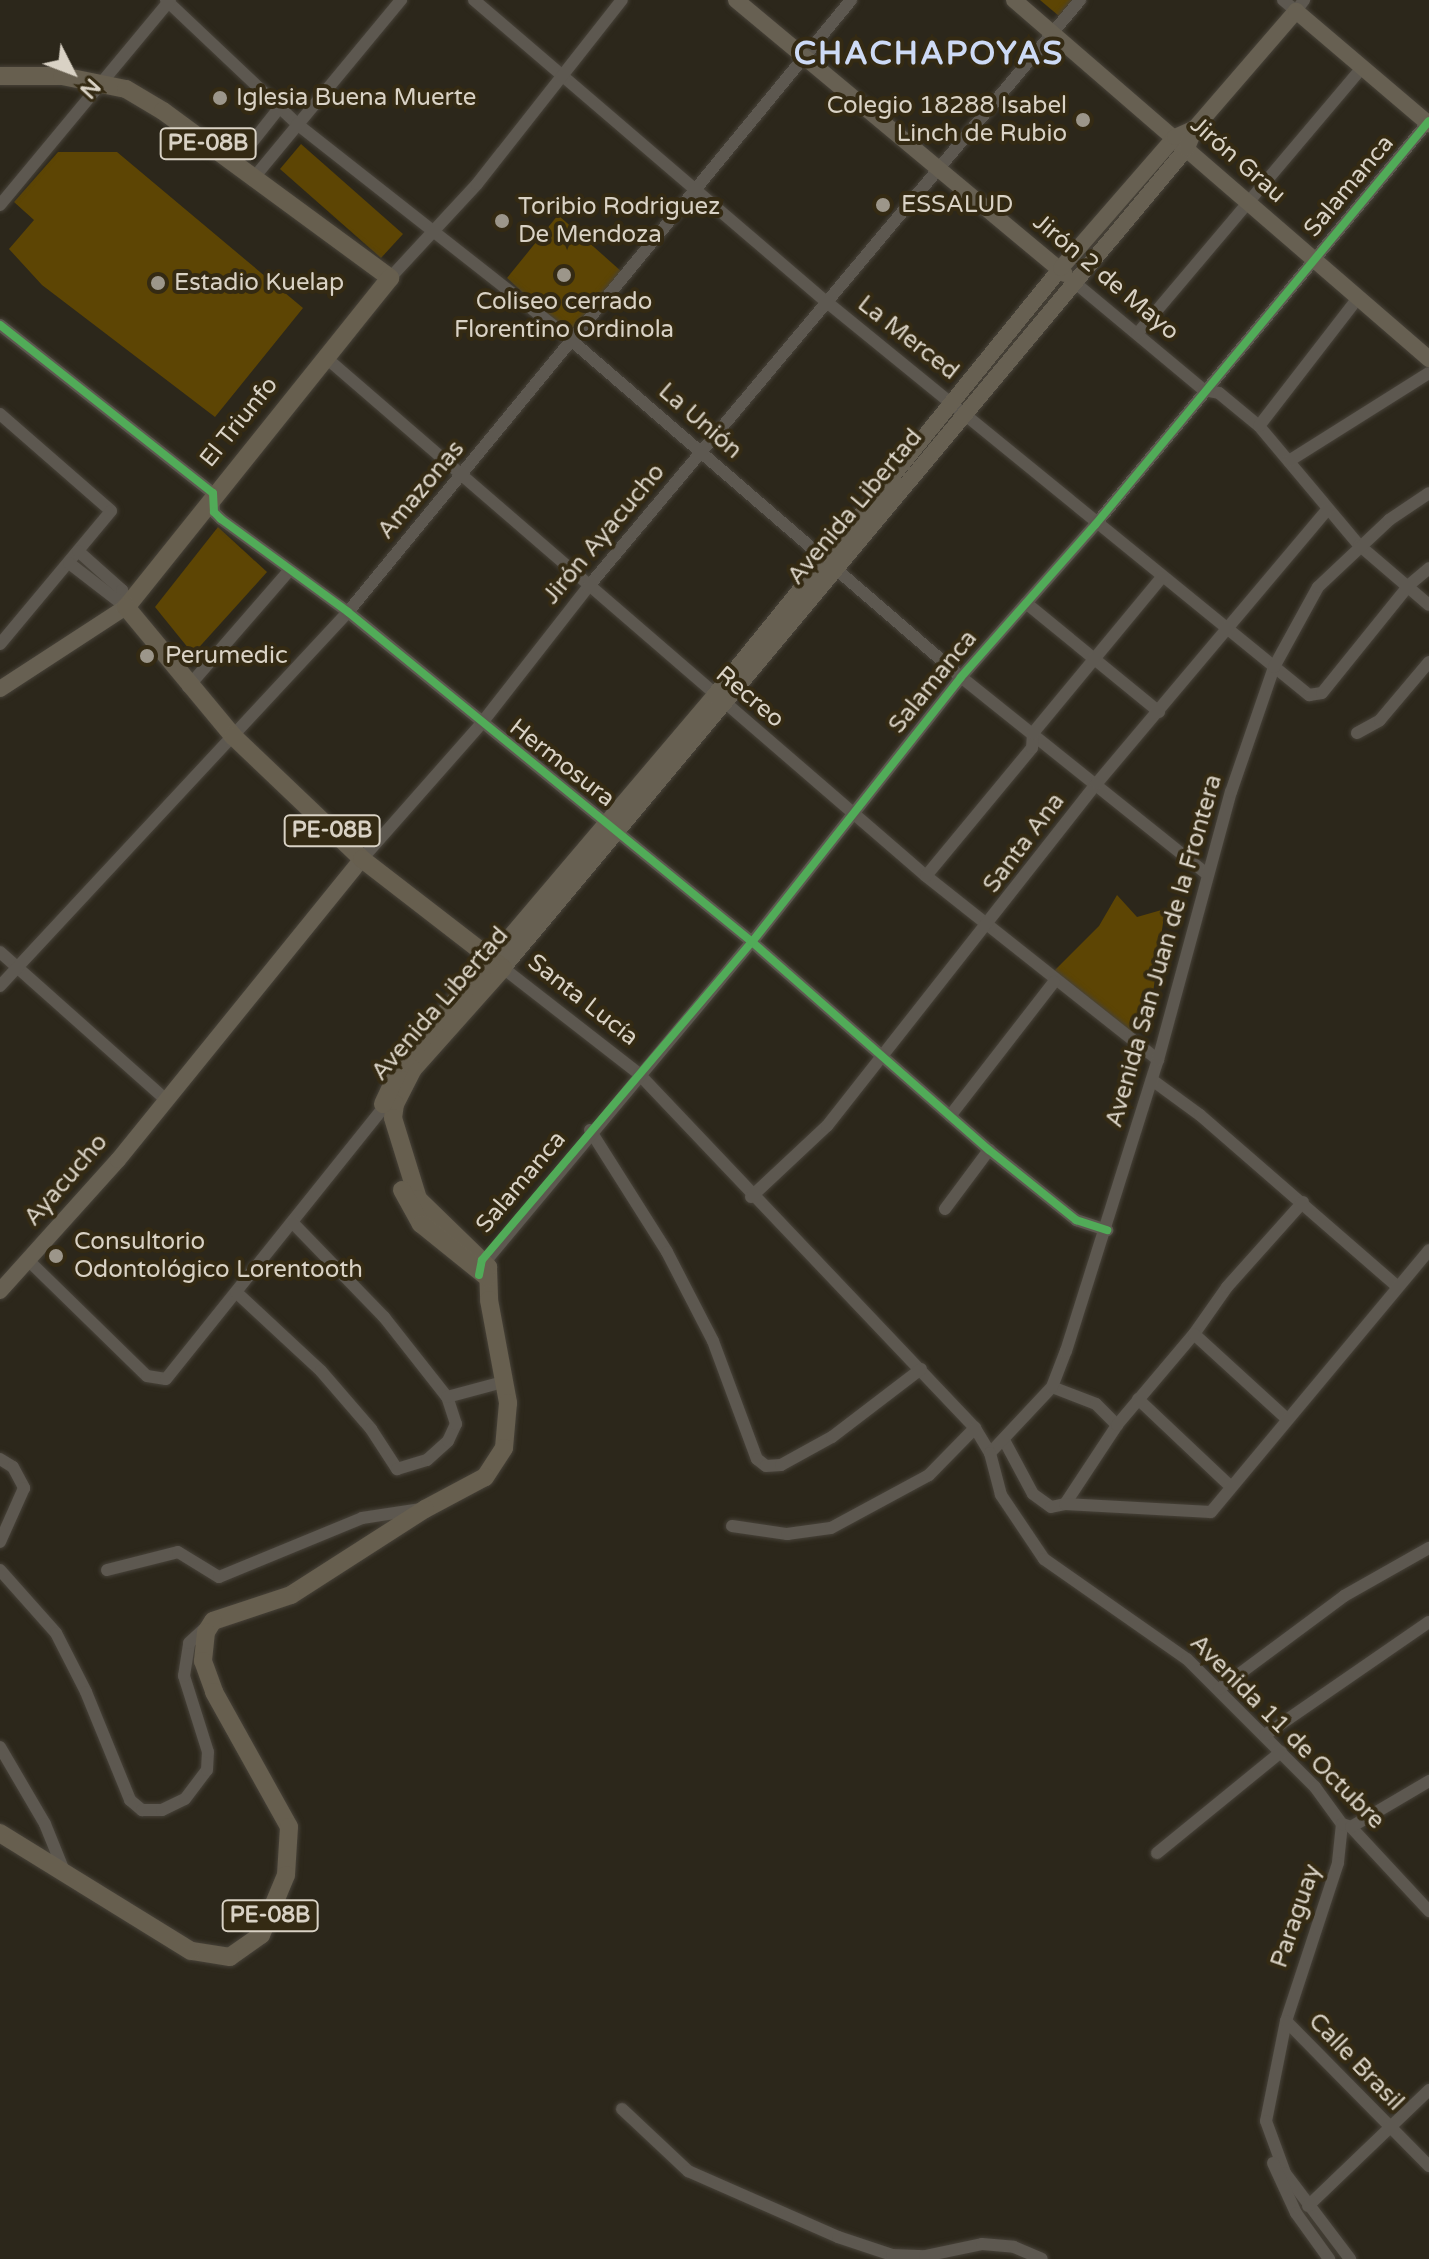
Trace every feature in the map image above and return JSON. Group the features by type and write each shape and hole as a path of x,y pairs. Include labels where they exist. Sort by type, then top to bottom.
{"highway":[{"name":"PE-08B","path":"0,76 62,76 126,89 163,111 252,180 390,278"},
{"name":"El Triunfo","path":"126,607 213,493 390,278"},
{"name":"Santa Lucía","path":"126,607 188,687 233,736 362,859 497,964"},
{"name":"Avenida Libertad","path":"402,1086 497,964"},
{"name":"Avenida Libertad","path":"382,1109 402,1063 497,964"},
{"path":"213,1621 291,1595 425,1509 463,1491 497,1465 507,1429 503,1382 483,1271 418,1199 393,1118 402,1086"},
{"path":"382,1109 387,1149 412,1214 483,1271"},
{"name":"PE-08B","path":"0,1833 191,1951 230,1957 261,1935 286,1875 289,1827 214,1692 202,1642 213,1621"}],"main road":[{"name":"Jirón 2 de Mayo","path":"736,0 1066,275"},
{"name":"Jirón Grau","path":"1014,0 1250,199 1312,261 1429,359"},
{"path":"1294,4 1362,68 1428,123"},
{"name":"Avenida Libertad","path":"497,964 719,701 1066,275 1195,128 1294,4"},
{"name":"El Triunfo","path":"0,689 126,607"},
{"name":"Jirón Ayacucho","path":"164,1098 362,859"},
{"name":"Ayacucho","path":"0,1291 164,1098"}],"street":[{"path":"252,180 401,0"},
{"name":"La Merced","path":"474,0 828,303 959,407 1095,525 1309,695 1322,693 1409,585"},
{"name":"El Triunfo","path":"390,278 477,184 560,74 622,0"},
{"name":"Amazonas","path":"0,986 348,612 851,0"},
{"name":"Jirón Ayacucho","path":"362,859 481,724 588,587 704,454 1080,0"},
{"path":"0,205 168,1"},
{"name":"La Unión","path":"168,1 297,124 571,340 961,677 1206,873"},
{"path":"1137,334 1362,68"},
{"path":"234,165 280,107"},
{"name":"Salamanca","path":"483,1271 590,1130 752,942 961,677 1095,525 1428,123"},
{"name":"Jirón 2 de Mayo","path":"1066,275 1204,390 1219,393 1259,426 1359,545 1429,605"},
{"path":"1259,426 1357,299"},
{"name":"Hermosura","path":"0,325 213,493 214,512 221,519 348,612 481,724 752,942 989,1150 1076,1220 1107,1230"},
{"name":"Recreo","path":"324,356 460,478 987,928 1158,1060"},
{"path":"1289,461 1429,373"},
{"path":"0,414 111,511 0,644"},
{"name":"Avenida San Juan de la Frontera","path":"990,1453 1052,1387 1107,1230 1158,1060 1206,873 1274,667 1306,604 1359,545 1429,493"},
{"name":"Santa Ana","path":"751,1197 801,1154 987,928 1097,783 1327,510"},
{"name":"Santa Lucía","path":"78,551 122,590 126,607"},
{"name":"Santa Lucía","path":"69,563 126,607"},
{"path":"1409,585 1429,568"},
{"path":"188,687 289,571"},
{"path":"926,876 1032,748 1033,733 1161,578"},
{"path":"1026,603 1159,712"},
{"path":"1357,733 1380,720 1429,662"},
{"path":"0,952 164,1098"},
{"name":"Santa Lucía","path":"497,964 639,1074 751,1197 921,1369 975,1428 990,1453"},
{"path":"950,1116 1054,982"},
{"path":"1152,1080 1303,1202 1398,1287"},
{"name":"Avenida Libertad","path":"382,1109 402,1086"},
{"path":"28,1260 147,1376 160,1381 236,1292 382,1109"},
{"path":"590,1130 667,1252 713,1341 757,1459 775,1467 832,1437 921,1369"},
{"path":"945,1209 989,1150"},
{"path":"1065,1504 1117,1425 1194,1334 1227,1287 1303,1202"},
{"path":"236,1292 321,1371 397,1469 427,1460 448,1441 456,1424 447,1397 384,1317 292,1222"},
{"path":"1004,1440 1033,1494 1051,1507 1065,1504 1211,1512 1429,1250"},
{"path":"1194,1334 1287,1419"},
{"path":"447,1397 503,1382"},
{"path":"1052,1387 1096,1404 1117,1425"},
{"path":"1138,1399 1231,1487"},
{"path":"732,1526 787,1534 831,1528 891,1500 929,1475 975,1428"},
{"name":"Avenida 11 de Octubre","path":"990,1453 1001,1495 1044,1559 1068,1580 1154,1632 1219,1689 1429,1911"},
{"path":"0,1459 13,1467 24,1488 0,1542"},
{"path":"107,1570 178,1552 219,1577 362,1518 425,1509"},
{"path":"1219,1689 1344,1596 1429,1548"},
{"path":"0,1570 56,1633 86,1692 130,1800 142,1810 162,1810 185,1799 207,1770 208,1752 184,1676 184,1657 189,1643 213,1621"},
{"path":"1265,1735 1429,1622"},
{"path":"0,1747 45,1824 64,1871"},
{"path":"1157,1853 1281,1752"},
{"path":"1346,1825 1429,1781"},
{"name":"Paraguay","path":"1266,2121 1286,2021 1338,1863 1346,1825"},
{"name":"Calle Brasil","path":"1286,2021 1429,2166"},
{"path":"1308,2206 1429,2090"},
{"path":"622,2109 688,2171 838,2237 892,2255 925,2256 982,2244 1014,2247 1042,2259"},
{"path":"1266,2121 1285,2173 1350,2259"},
{"path":"1266,2121 1278,2178 1329,2259"}],"shaded area":[{"path":"1040,0 1072,0 1059,16"},
{"path":"301,144 403,234 381,258 280,169"},
{"name":"Estadio Kuelap","path":"58,152 117,152 303,308 215,417 42,285 9,249 34,220 14,202"},
{"name":"Coliseo cerrado Florentino Ordinola","path":"558,215 622,272 568,334 507,278"},
{"path":"218,527 267,572 193,654 155,607"},
{"path":"1117,895 1137,917 1165,909 1148,1028 1122,1036 1053,972 1099,926"}],"cycle path":[{"path":"479,1275 482,1260 752,942 961,677 1095,525 1429,121"},
{"path":"0,325 213,493 214,512 221,519 348,612 752,942 989,1150 1076,1220 1107,1230"}],"place":[{"name":"Iglesia Buena Muerte","path":"220,98"},
{"name":"Colegio 18288 Isabel Linch de Rubio","path":"1083,120"},
{"name":"ESSALUD","path":"883,205"},
{"name":"Toribio Rodriguez De Mendoza","path":"502,221"},
{"name":"Coliseo cerrado Florentino Ordinola","path":"564,275"},
{"name":"Estadio Kuelap","path":"158,283"},
{"name":"Perumedic","path":"147,656"},
{"name":"Consultorio Odontológico Lorentooth","path":"56,1256"}],"district":[{"name":"CHACHAPOYAS","path":"929,54"}]}
